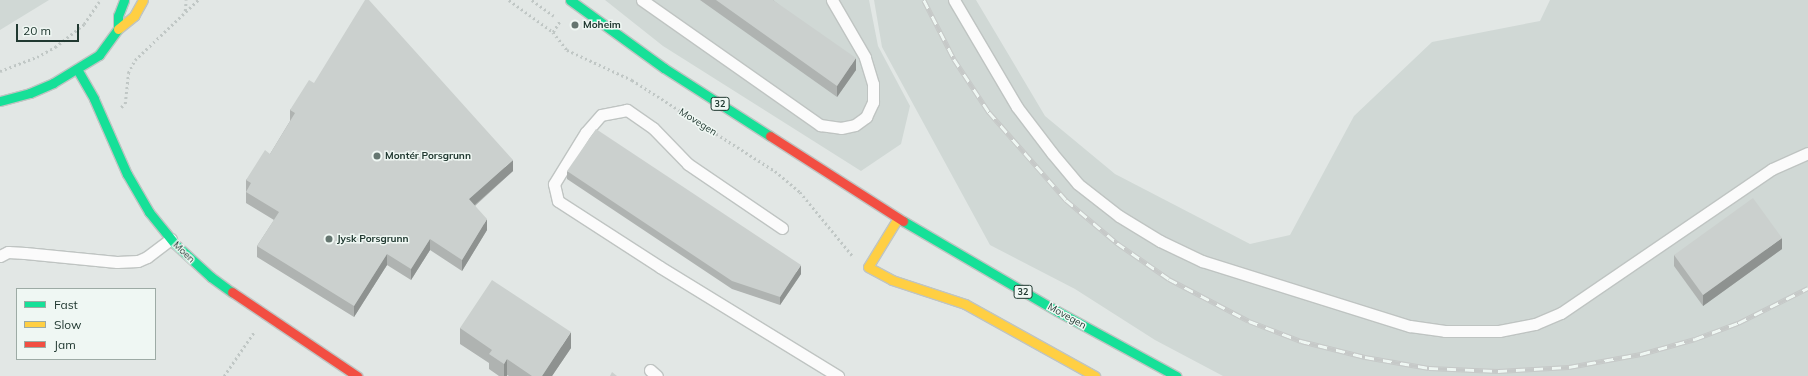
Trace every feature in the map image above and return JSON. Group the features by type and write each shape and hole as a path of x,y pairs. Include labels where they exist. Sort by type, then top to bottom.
{"main road":[{"path":"118,29 118,16 124,0"},
{"path":"0,101 30,93 77,69 99,55 118,29 134,16 143,0"},
{"name":"Movegen","path":"570,0 664,68 898,218 1057,311 1176,376"},
{"name":"Moen","path":"77,69 94,99 127,174 150,212 171,239 211,277 264,315 357,376"},
{"path":"898,218 868,267 892,280 965,304 1081,372 1095,376"}],"lane":[{"path":"642,0 790,106 820,125 841,128 855,125 866,117 873,102 873,84 865,57 832,0"},
{"path":"954,0 1017,107 1052,153 1078,184 1119,216 1160,241 1202,261 1410,326 1445,331 1499,330 1535,324 1561,313 1772,169 1808,153"},
{"path":"782,228 688,164 653,128 627,110 601,115 586,132 554,184 558,201 660,267 838,376"},
{"path":"0,256 8,252 20,252 110,261 138,261 147,257 171,239"}],"path":[{"path":"0,71 37,57 55,47 84,24 100,0"},
{"path":"186,0 186,12"},
{"path":"116,111 125,104 128,73 135,60 198,0"},
{"name":"Movegen","path":"509,0 553,32 567,50 632,80 775,171 800,192 847,252 868,267"},
{"path":"532,0 561,22 553,32"},
{"path":"224,376 264,315"}],"shaded area":[{"path":"0,0 49,0 0,30"},
{"path":"605,0 869,0 878,46 910,106 901,144 861,171 663,46"},
{"path":"874,0 976,0 1045,116 1115,174 1250,244 1290,235 1354,116 1432,42 1540,21 1550,0 1808,0 1808,376 1223,376 1155,340 1075,289 990,245 882,47"}],"building":[{"path":"365,0 369,0 513,160 469,199 487,219 462,260 430,239 411,269 387,254 354,306 257,246 279,212 246,192 251,183 246,180 265,150 270,154 295,113 290,110 309,80 314,83"},
{"path":"716,0 773,0 856,58 837,86"},
{"path":"596,129 801,265 780,297 732,281 567,171"},
{"path":"1753,198 1782,238 1703,295 1674,255"},
{"path":"492,280 571,332 542,376 532,376 507,359 504,364 489,354 492,350 460,328"},
{"path":"612,372 617,376 610,376"}],"railway":[{"path":"924,0 954,59 989,112 1066,200 1117,243 1169,279 1249,321 1301,341 1365,357 1429,368 1498,371 1569,367 1641,354 1695,339 1738,323 1808,288"}],"traffic: fast":[{"path":"0,101 30,93 53,83 99,55 118,29 118,16 124,0"},
{"path":"570,0 664,68 770,136"},
{"path":"77,69 94,99 127,174 149,212 175,244 211,277 232,292"},
{"path":"903,221 1057,311 1176,376"}],"traffic: slow":[{"path":"118,29 134,16 143,0"},
{"path":"898,218 868,267 892,280 965,304 1095,376"}],"traffic: jam":[{"path":"770,136 903,221"},
{"path":"232,292 357,376"}],"place":[{"name":"Moheim","path":"575,25"},
{"name":"Montér Porsgrunn","path":"377,156"},
{"name":"Jysk Porsgrunn","path":"329,239"}]}
